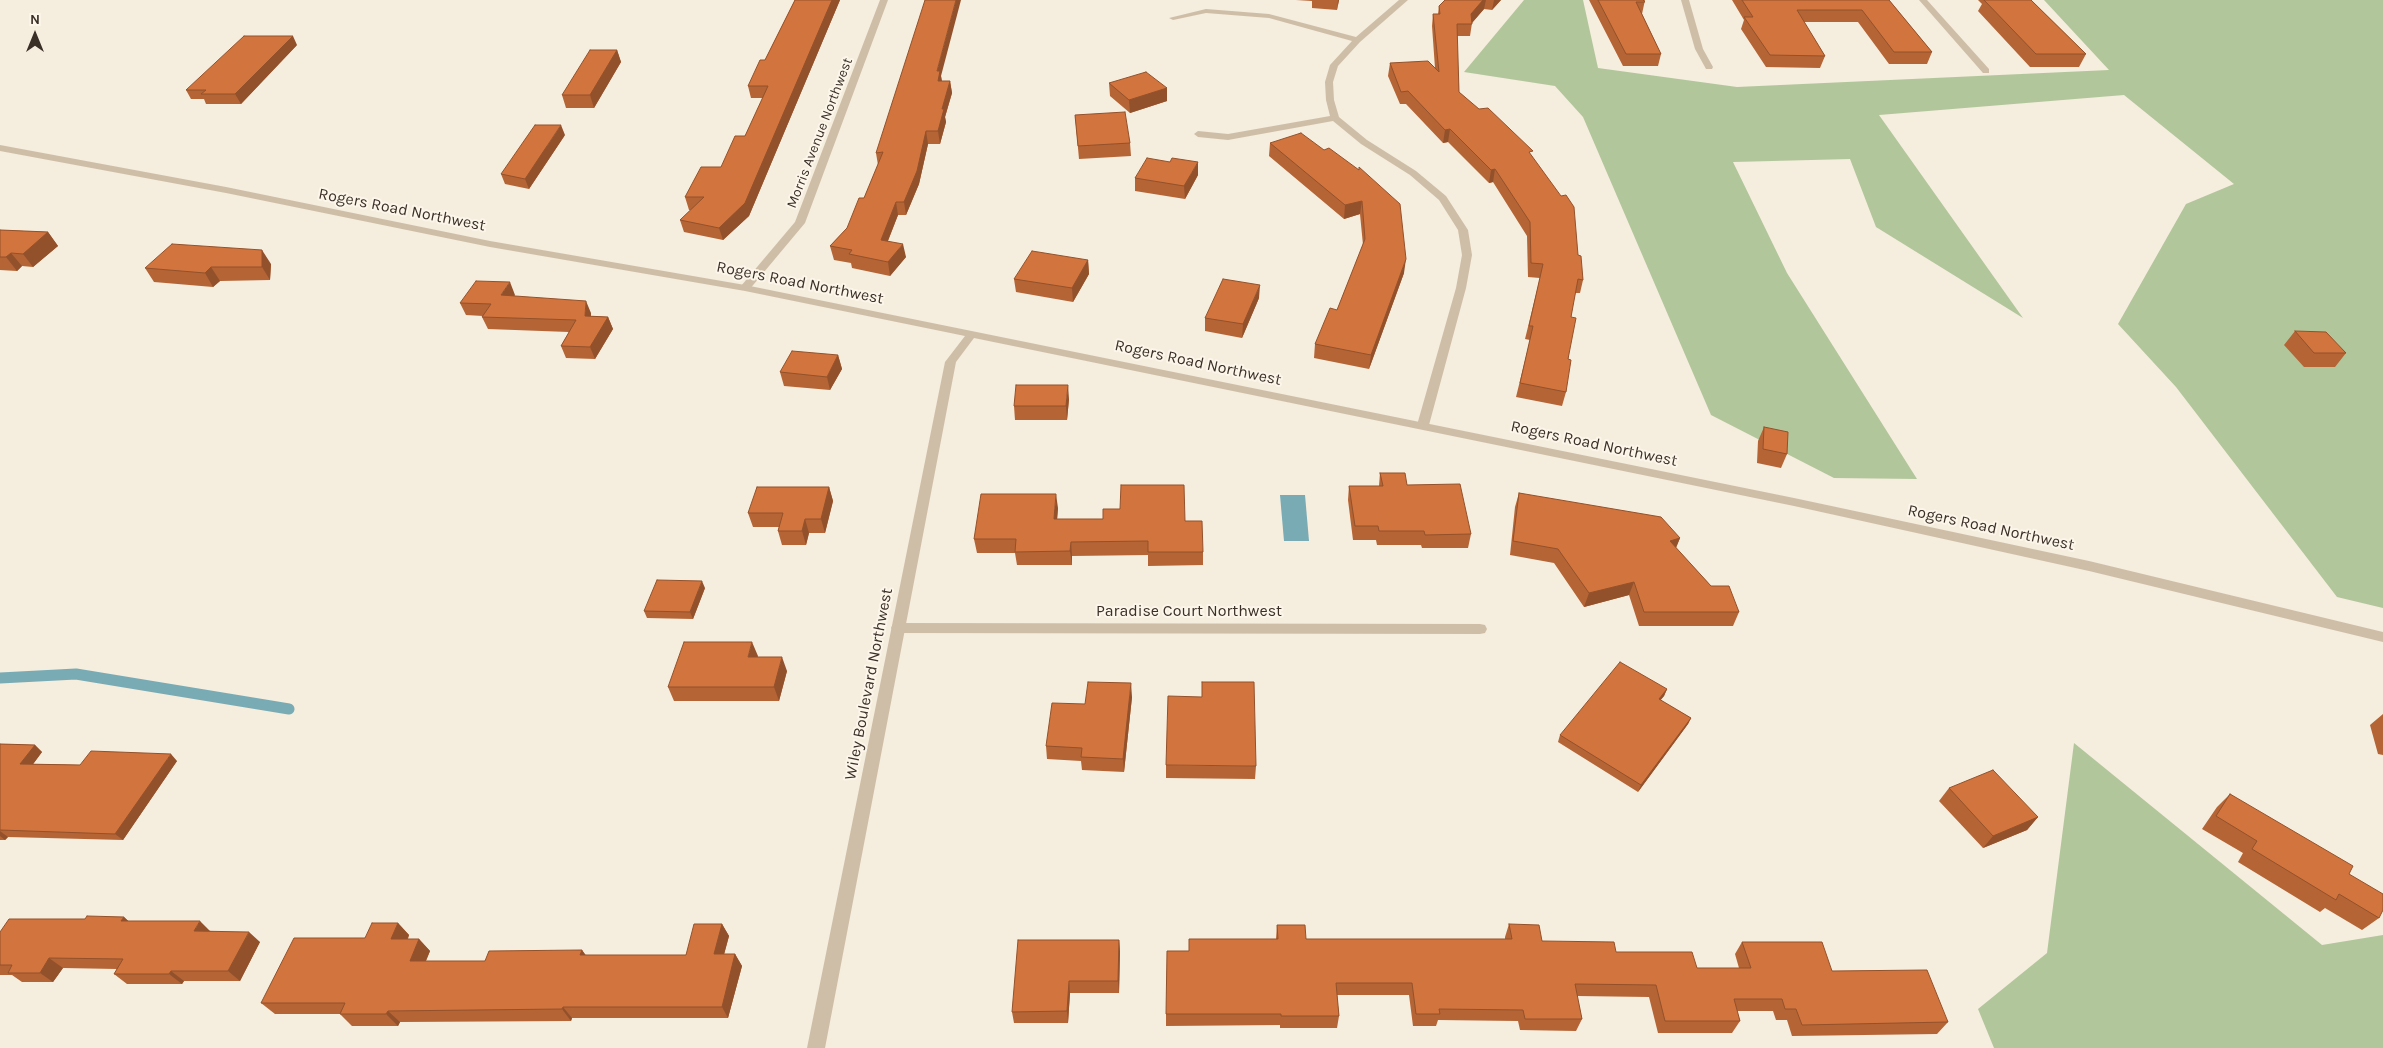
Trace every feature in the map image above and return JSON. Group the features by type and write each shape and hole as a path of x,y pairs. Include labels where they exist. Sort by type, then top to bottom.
{"street":[{"name":"Morris Avenue Northwest","path":"744,288 800,223 884,0"},
{"path":"1404,0 1357,40 1334,65 1328,82 1335,118 1364,142 1413,173 1443,198 1463,230 1467,255 1461,288 1423,425"},
{"path":"1686,0 1699,49 1709,67"},
{"path":"1923,0 1986,71"},
{"path":"1173,18 1206,11 1242,12 1269,16 1357,40"},
{"path":"1198,134 1228,136 1335,118"},
{"name":"Rogers Road Northwest","path":"0,148 226,190 490,244 744,288 1423,425 2080,564 2383,637"},
{"name":"Wiley Boulevard Northwest","path":"816,1048 951,362 972,333"},
{"name":"Paradise Court Northwest","path":"898,628 1480,629"}],"green space":[{"path":"1524,0 1583,0 1598,68 1737,87 2109,70 2044,0 2383,0 2383,608 2337,597 2176,387 2118,324 2186,204 2234,184 2124,95 1879,115 2023,318 1876,227 1850,159 1733,162 1787,273 1917,479 1834,478 1711,415 1583,117 1555,86 1464,72"},
{"path":"2074,743 2322,945 2383,935 2383,1048 1994,1048 1978,1009 2047,953"}],"water":[{"path":"1280,495 1305,495 1309,541 1284,541"}],"building":[{"path":"795,0 832,0 745,203 719,228 680,220 704,197 685,197 701,167 721,167 735,136 745,136 768,86 748,86 760,60 765,60"},
{"path":"925,0 956,0 937,71 940,71 938,81 950,81 938,131 926,131 917,171 904,202 896,202 881,240 903,244 888,262 849,254 852,250 830,246 847,228 859,198 864,198 883,152 876,153"},
{"path":"1445,0 1483,0 1471,14 1472,24 1457,24 1459,92 1479,109 1488,108 1533,151 1529,152 1561,196 1566,195 1574,207 1578,255 1581,256 1583,280 1578,279 1571,317 1576,318 1568,359 1571,360 1566,392 1520,383 1533,326 1529,326 1543,264 1531,263 1530,222 1495,169 1491,170 1450,129 1445,130 1408,91 1401,92 1390,63 1428,61 1439,72 1433,14 1440,14 1439,6"},
{"path":"1598,0 1643,0 1645,2 1636,2 1661,54 1626,54"},
{"path":"1742,0 1889,0 1932,52 1894,52 1862,10 1797,10 1825,56 1770,55 1744,17 1753,17"},
{"path":"1984,0 2031,0 2086,54 2036,54"},
{"path":"244,36 293,36 235,94 201,94 206,90 186,90"},
{"path":"590,50 617,50 590,95 562,95"},
{"path":"1146,72 1167,88 1129,100 1109,83"},
{"path":"1125,112 1130,143 1078,146 1075,115"},
{"path":"535,125 561,125 525,179 501,174"},
{"path":"1301,133 1324,150 1329,148 1359,170 1359,167 1400,204 1406,259 1371,355 1315,344 1330,308 1337,310 1365,239 1362,201 1345,205 1270,143"},
{"path":"1147,158 1170,162 1172,158 1198,162 1184,186 1135,178"},
{"path":"0,230 48,232 23,254 11,253 6,257 0,257"},
{"path":"172,244 262,250 262,267 211,267 205,273 145,268"},
{"path":"1032,251 1088,260 1072,288 1014,279"},
{"path":"1223,279 1260,285 1243,324 1205,318"},
{"path":"476,281 510,282 501,295 586,301 585,316 608,317 590,347 561,346 576,320 482,317 491,304 460,303"},
{"path":"2295,331 2326,332 2346,353 2314,353"},
{"path":"792,351 838,355 827,377 780,372"},
{"path":"1016,385 1068,385 1066,406 1014,406"},
{"path":"1764,427 1788,432 1787,454 1763,449"},
{"path":"1380,473 1405,473 1407,485 1460,484 1471,534 1425,535 1424,531 1379,531 1378,526 1355,526 1349,486 1383,486"},
{"path":"1121,485 1184,485 1185,521 1202,521 1203,552 1148,552 1148,541 1071,542 1070,551 1015,552 1016,539 974,539 981,494 1056,494 1054,519 1103,519 1103,509 1120,509"},
{"path":"757,487 829,487 821,519 805,519 802,531 778,531 783,513 748,513"},
{"path":"1519,493 1661,517 1680,538 1670,541 1711,586 1729,586 1739,612 1644,612 1634,582 1589,593 1558,549 1513,541"},
{"path":"657,580 702,581 690,612 644,611"},
{"path":"684,642 752,642 748,657 782,657 774,687 668,687"},
{"path":"1620,662 1667,689 1659,699 1691,718 1641,785 1560,735"},
{"path":"1088,682 1131,683 1123,759 1081,757 1082,748 1046,746 1052,703 1085,704"},
{"path":"1202,682 1254,682 1256,766 1166,765 1168,696 1202,697"},
{"path":"0,744 35,745 20,764 80,765 91,751 171,754 115,834 0,830"},
{"path":"1993,770 2038,817 1993,836 1949,788"},
{"path":"2230,794 2353,866 2349,874 2383,894 2383,910 2379,918 2339,894 2336,900 2252,849 2257,841 2216,816"},
{"path":"87,916 124,917 121,921 200,921 194,931 249,932 228,971 114,974 123,959 49,958 40,973 8,973 12,965 0,965 0,932 9,919 85,919"},
{"path":"372,923 398,923 391,939 419,939 410,961 485,961 489,951 582,950 580,955 686,955 694,924 722,924 714,954 735,954 722,1007 563,1007 562,1009 388,1011 386,1014 340,1014 345,1003 261,1003 294,938 365,938"},
{"path":"1509,924 1539,925 1542,941 1614,942 1616,952 1692,952 1697,968 1751,968 1742,942 1822,942 1832,971 1927,970 1948,1022 1802,1025 1796,1009 1785,1009 1782,999 1734,999 1740,1021 1665,1021 1656,985 1575,984 1582,1019 1525,1019 1523,1010 1439,1009 1440,1014 1416,1014 1412,983 1336,983 1339,1016 1166,1014 1167,951 1189,951 1189,939 1278,939 1277,925 1305,925 1306,939 1512,939"},
{"path":"1018,940 1119,940 1118,981 1069,981 1067,1011 1012,1012"}],"waterway":[{"path":"0,678 76,674 289,709"}]}
